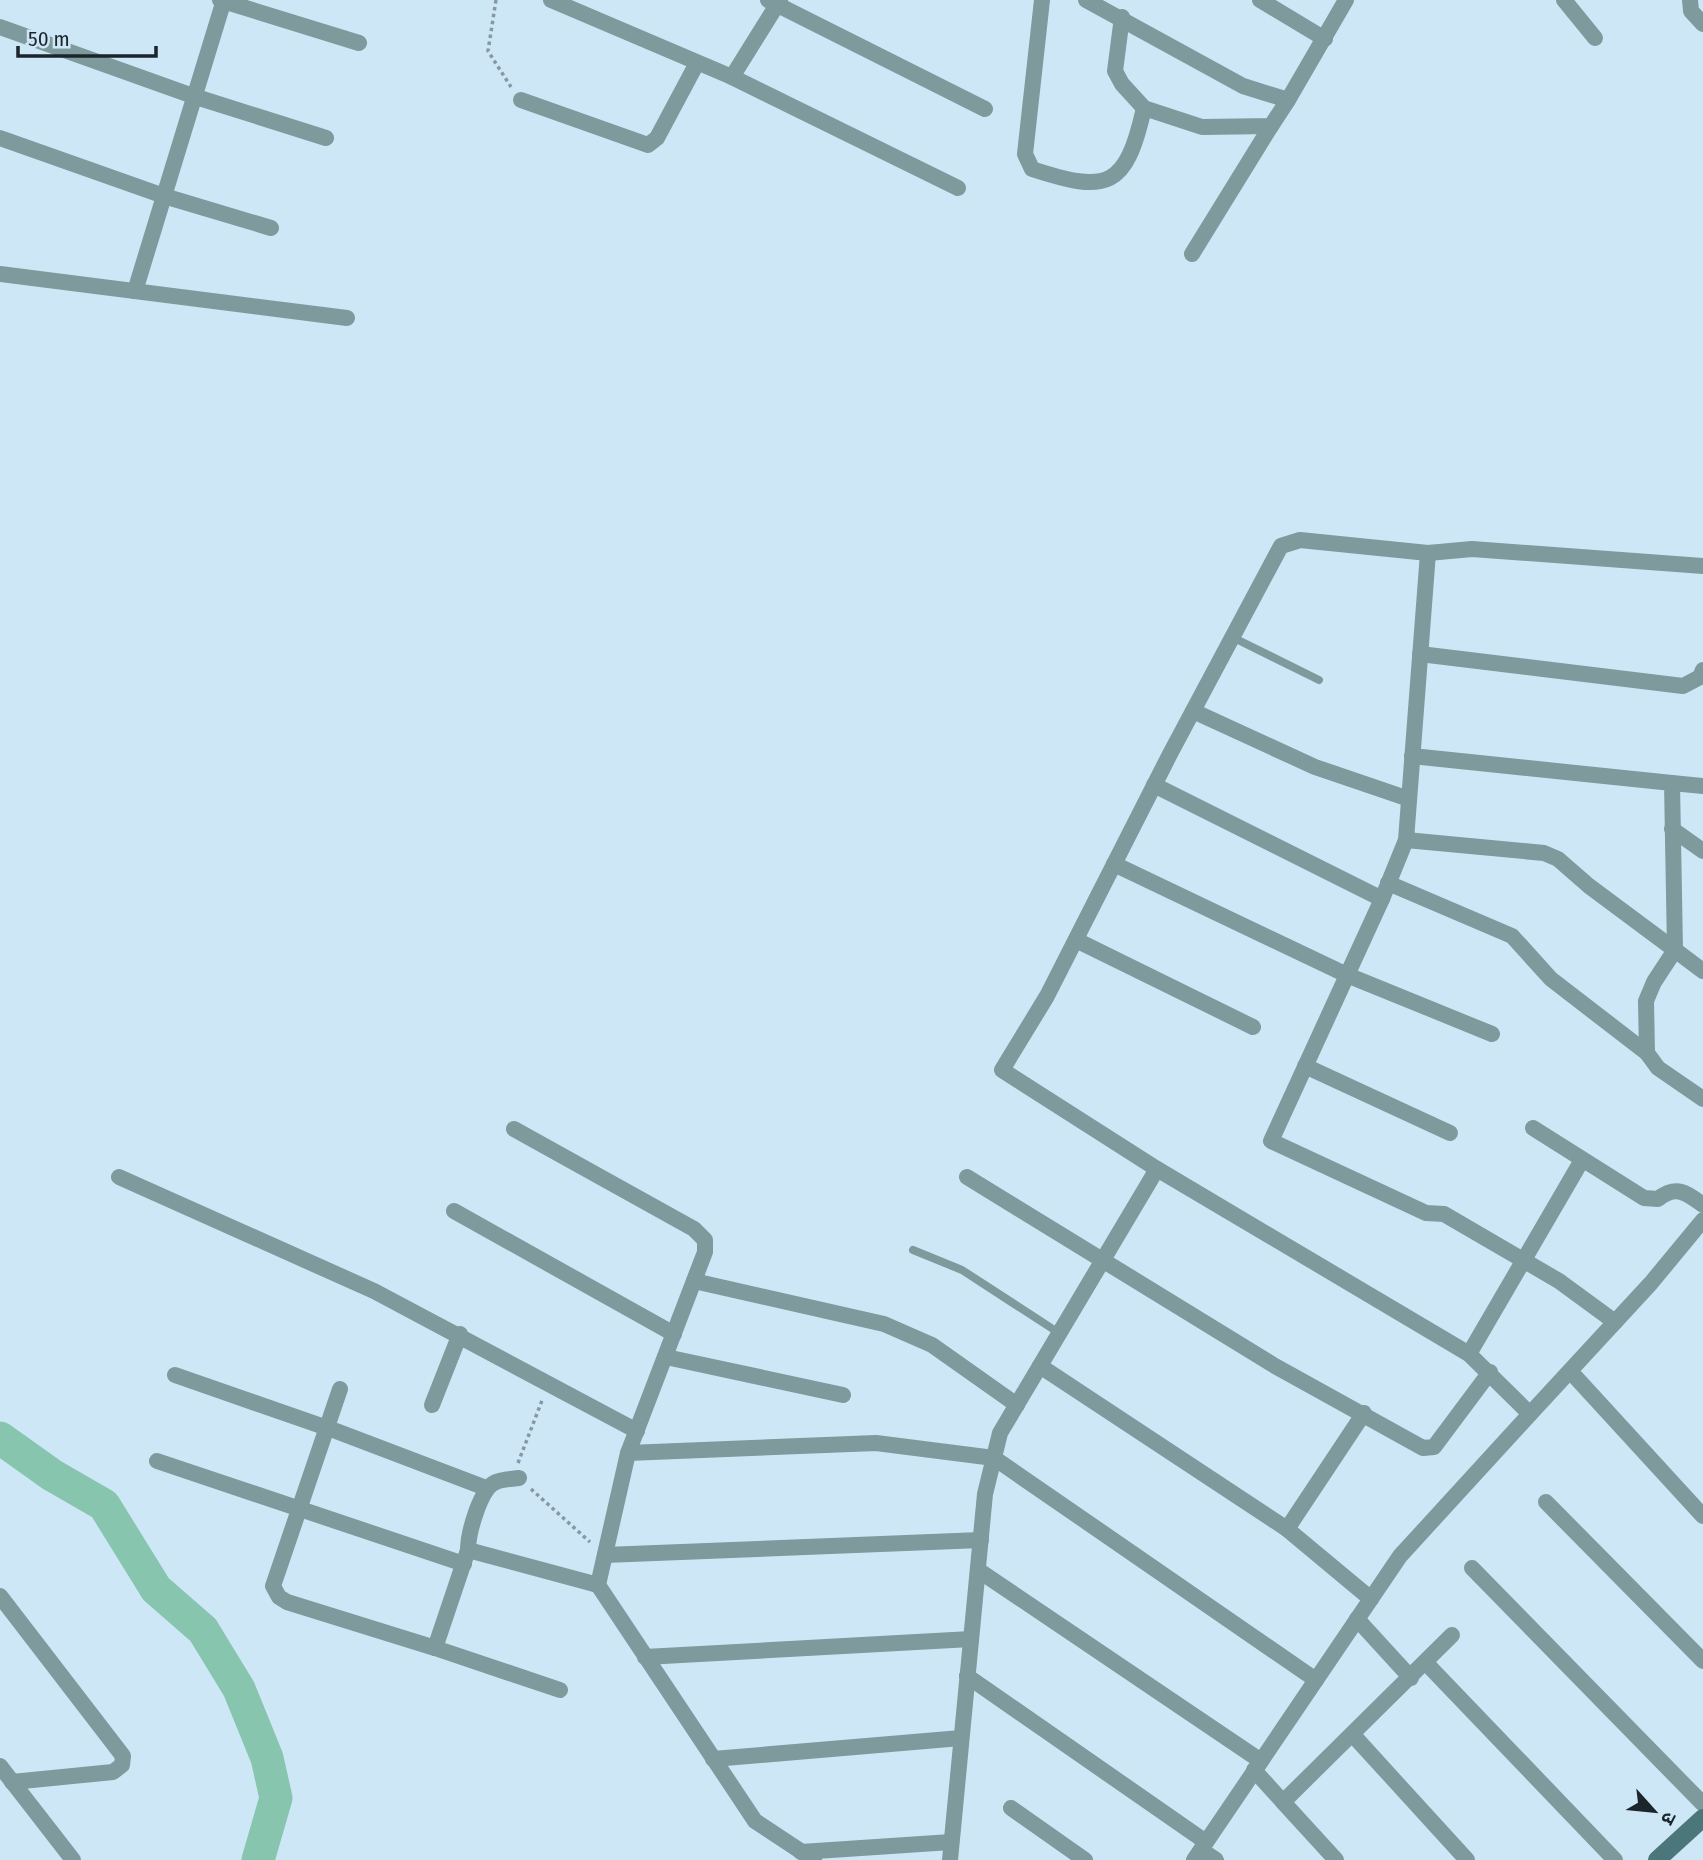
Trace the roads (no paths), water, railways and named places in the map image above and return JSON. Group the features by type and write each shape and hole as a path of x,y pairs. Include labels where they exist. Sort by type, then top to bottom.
{"street":[{"path":"135,291 223,0 359,43"},
{"path":"551,0 732,77 958,188"},
{"path":"1042,0 1025,154 1032,169 1076,184 1098,182 1122,170 1137,141 1144,108"},
{"path":"1260,0 1325,39"},
{"path":"1192,254 1325,39 1346,0"},
{"path":"1564,0 1595,37"},
{"path":"1690,0 1691,11 1703,24"},
{"path":"732,77 775,2 985,109"},
{"path":"1098,2 1243,86 1288,100"},
{"path":"1122,18 1115,71 1122,84 1144,108 1202,127 1271,126"},
{"path":"0,27 193,96 326,138"},
{"path":"521,100 648,145 657,138 697,62"},
{"path":"0,138 163,196 271,228"},
{"path":"0,274 347,318"},
{"path":"1530,1414 1469,1354 1157,1169 1002,1070 1047,996 1154,785 1281,546 1300,540 1428,553 1472,549 1703,566"},
{"path":"1428,553 1406,840 1382,899 1271,1141 1426,1213 1444,1214 1559,1281 1615,1322"},
{"path":"1420,654 1684,686 1700,677 1703,670"},
{"path":"1193,711 1315,767 1409,799"},
{"path":"1412,757 1703,786"},
{"path":"1647,1053 1647,1001 1654,982 1675,950 1672,783"},
{"path":"1154,785 1382,899"},
{"path":"1672,829 1703,851"},
{"path":"1406,840 1544,853 1558,859 1589,887 1703,971"},
{"path":"1114,864 1347,975 1492,1034"},
{"path":"1388,883 1511,936 1550,979 1647,1053 1658,1068 1703,1099"},
{"path":"1076,940 1253,1027"},
{"path":"1306,1066 1450,1133"},
{"path":"1533,1128 1644,1198 1658,1199 1668,1191 1678,1190 1703,1205"},
{"path":"514,1129 694,1229 705,1240 705,1252 628,1453 598,1585"},
{"path":"1469,1354 1582,1160"},
{"path":"950,1860 985,1494 1000,1433 1157,1169"},
{"path":"120,1177 374,1291 460,1334 637,1431"},
{"path":"967,1177 1104,1258 1275,1366 1423,1448 1434,1447 1490,1372"},
{"path":"454,1211 674,1334"},
{"path":"1200,1850 1400,1556 1615,1322 1703,1220"},
{"path":"694,1281 894,1327 932,1345 1017,1405"},
{"path":"432,1405 460,1334"},
{"path":"666,1357 843,1395"},
{"path":"1040,1366 1287,1529 1371,1599"},
{"path":"1570,1371 1703,1516"},
{"path":"175,1375 326,1427 486,1488"},
{"path":"340,1389 273,1586 279,1597 287,1602 560,1690"},
{"path":"1287,1529 1364,1413"},
{"path":"628,1453 876,1443 994,1458 1316,1680"},
{"path":"157,1461 298,1511 466,1557 598,1585 755,1821 809,1858 951,1842"},
{"path":"435,1648 466,1557 468,1535 486,1488 495,1482 519,1478"},
{"path":"1546,1502 1703,1661"},
{"path":"605,1555 981,1539"},
{"path":"1472,1568 1703,1804"},
{"path":"978,1570 1257,1766 1283,1802 1336,1860"},
{"path":"0,1597 123,1756 122,1765 113,1772 12,1782"},
{"path":"1357,1619 1411,1678"},
{"path":"1283,1802 1452,1635"},
{"path":"645,1657 971,1639"},
{"path":"1426,1663 1615,1860"},
{"path":"967,1676 1216,1860"},
{"path":"1353,1735 1467,1860"},
{"path":"713,1759 961,1738"},
{"path":"0,1766 73,1860"},
{"path":"1011,1808 1084,1860"},
{"path":"1657,1860 1703,1819"}],"lane":[{"path":"1232,637 1319,680"},
{"path":"913,1250 962,1270 1059,1334"}],"waterway":[{"path":"0,1438 52,1475 104,1505 156,1589 203,1630 239,1689 267,1758 276,1798 258,1860"}]}
